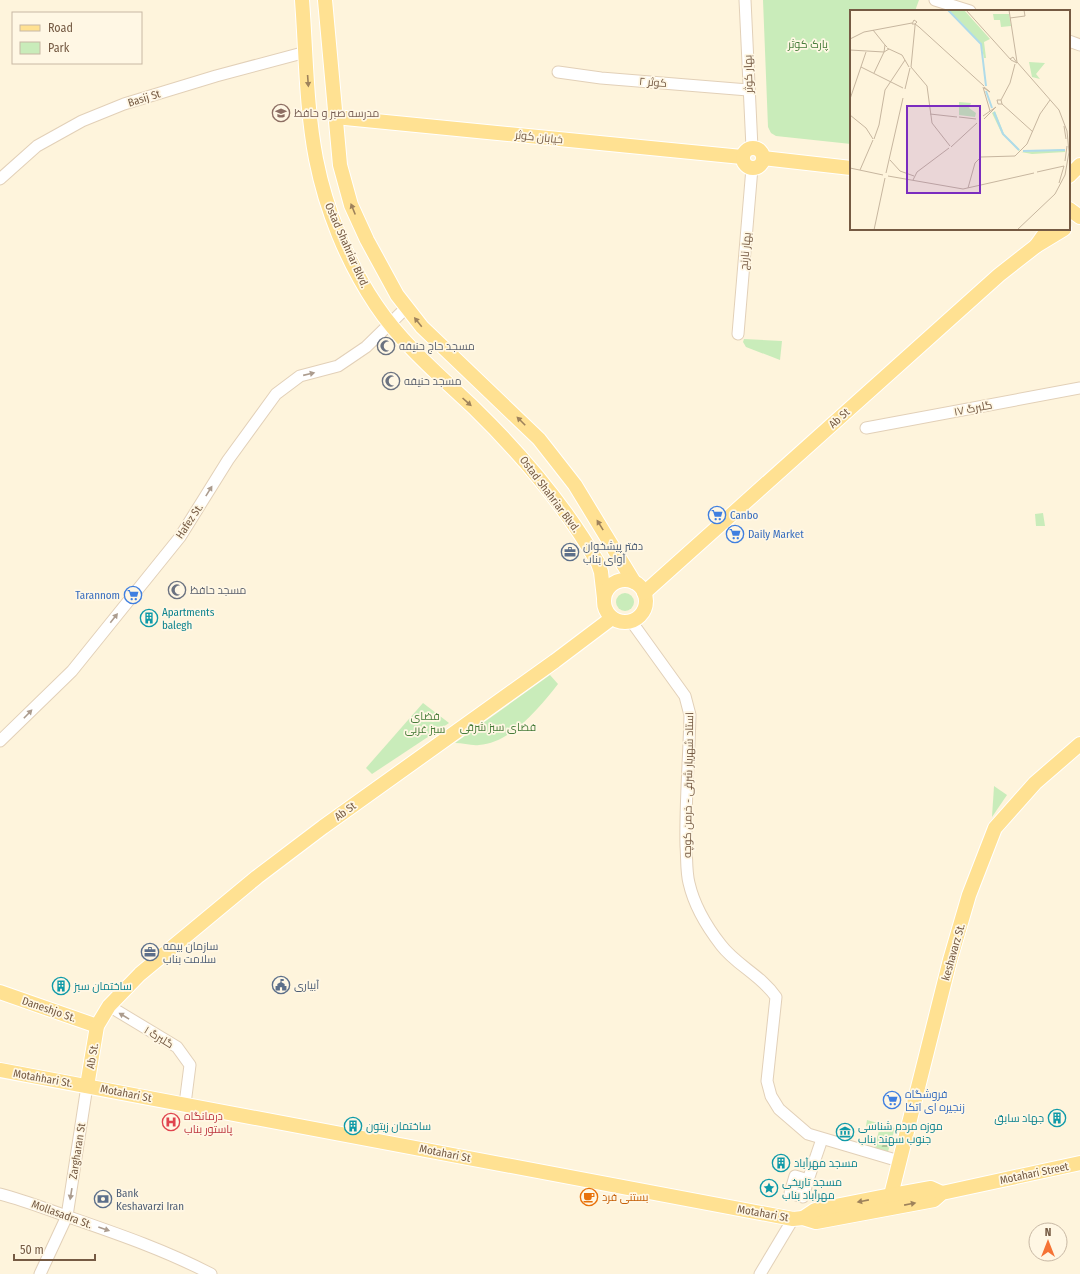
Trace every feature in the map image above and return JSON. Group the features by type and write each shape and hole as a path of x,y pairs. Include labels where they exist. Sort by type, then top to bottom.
{"main road":[{"name":"Ostad Shahriar Blvd.","path":"302,0 313,140 327,205 354,266 376,306 391,324 432,370 518,452 552,494 598,563 601,572 604,598"},
{"name":"Ostad Shahriar Blvd.","path":"325,0 340,164 351,205 378,262 406,307 422,327 539,438 575,485 634,582"},
{"name":"خیابان کوثر","path":"335,117 747,153"},
{"path":"761,152 763,158 761,164 752,168 744,164 747,153 761,152"},
{"path":"763,158 850,168"},
{"path":"1070,175 1080,165"},
{"path":"1070,210 1080,218 1070,225"},
{"path":"1036,246 1047,230"},
{"path":"1036,246 1062,230"},
{"name":"Ab St","path":"644,593 993,280 1036,246"},
{"path":"627,580 634,582 644,593 645,607 638,618 632,621 625,622 612,618 605,609 604,598 606,592 615,583 627,580"},
{"name":"Ab St","path":"98,1026 109,1006 140,974 258,877 323,827 549,666 612,618"},
{"name":"keshavarz St.","path":"891,1195 950,960 969,895 995,828 1035,783 1080,744"},
{"name":"Daneshjo St.","path":"0,992 98,1026"},
{"name":"Ab St.","path":"87,1086 98,1026"},
{"name":"Motahhari St.","path":"0,1070 87,1086"},
{"name":"Motahari St","path":"87,1086 816,1222 934,1200 942,1193 1080,1163"},
{"name":"Motahari St","path":"798,1218 814,1210 931,1188 942,1193"}],"street":[{"name":"بهار کوثر","path":"746,0 748,90 747,153"},
{"path":"935,0 967,10"},
{"path":"1070,41 1080,45"},
{"name":"Basij St","path":"0,179 37,146 82,121 124,104 216,76 306,52"},
{"name":"کوثر ۲","path":"558,72 601,78 748,90"},
{"name":"بهار نارنج","path":"738,334 752,168"},
{"name":"Hafez St.","path":"0,742 72,671 180,537 228,460 276,394 300,376 338,366 366,347 391,324 406,307"},
{"name":"گلبرگ ۱۷","path":"866,428 1080,388"},
{"name":"استاد شهریار شرقی - خرمن کوچه","path":"632,621 685,696 688,704 690,715 686,829 687,872 692,893 707,924 722,946 745,968 763,981 776,997 767,1081 771,1096 778,1109 789,1120 808,1134 899,1161"},
{"name":"گلبرگ ۱","path":"109,1006 177,1047 190,1065 185,1104"},
{"name":"Zargharan St","path":"40,1274 67,1216 87,1086"},
{"path":"808,1180 822,1139"},
{"name":"Mollasadra St.","path":"0,1194 22,1199 150,1245 211,1274"},
{"path":"760,1274 798,1218"}],"green space":[{"name":"پارک کوثر","path":"763,0 919,0 915,10 850,10 850,144 776,136 771,133 768,127"},
{"path":"744,339 782,341 780,360 746,347 743,342"},
{"path":"1043,513 1045,526 1036,526 1035,514"},
{"path":"621,593 629,593 634,598 632,609 629,611 621,611 616,606 616,598"},
{"name":"فضای سبز شرقی","path":"550,675 558,684 534,713 513,731 491,743 476,745 455,743"},
{"name":"فضای سبز غربی","path":"423,703 449,723 372,774 366,768"},
{"path":"994,786 1007,795 992,817"},
{"path":"867,1120 895,1128 887,1155 873,1151 879,1131 866,1126"}],"place":[{"name":"مدرسه صبر و حافظ","path":"281,113"},
{"name":"مسجد حاج حنیفه","path":"386,346"},
{"name":"مسجد حنیفه","path":"391,381"},
{"name":"Canbo","path":"717,515"},
{"name":"Daily Market","path":"735,534"},
{"name":"دفتر پیشخوان آوای بناب","path":"570,552"},
{"name":"مسجد حافظ","path":"177,590"},
{"name":"Tarannom","path":"133,595"},
{"name":"Apartments balegh","path":"149,618"},
{"name":"سازمان بیمه سلامت بناب","path":"150,952"},
{"name":"آبیاری","path":"281,985"},
{"name":"ساختمان سبز","path":"61,986"},
{"name":"فروشگاه زنجیره ای اتکا","path":"892,1100"},
{"name":"جهاد سابق","path":"1057,1118"},
{"name":"درمانگاه پاستور بناب","path":"171,1122"},
{"name":"ساختمان زیتون","path":"353,1126"},
{"name":"موزه مردم شناسی جنوب سهند بناب","path":"845,1132"},
{"name":"مسجد مهرآباد","path":"781,1163"},
{"name":"مسجد تاریخی مهرآباد بناب","path":"769,1188"},
{"name":"بستنی فرد","path":"589,1197"},
{"name":"Bank Keshavarzi Iran","path":"103,1199"}]}
